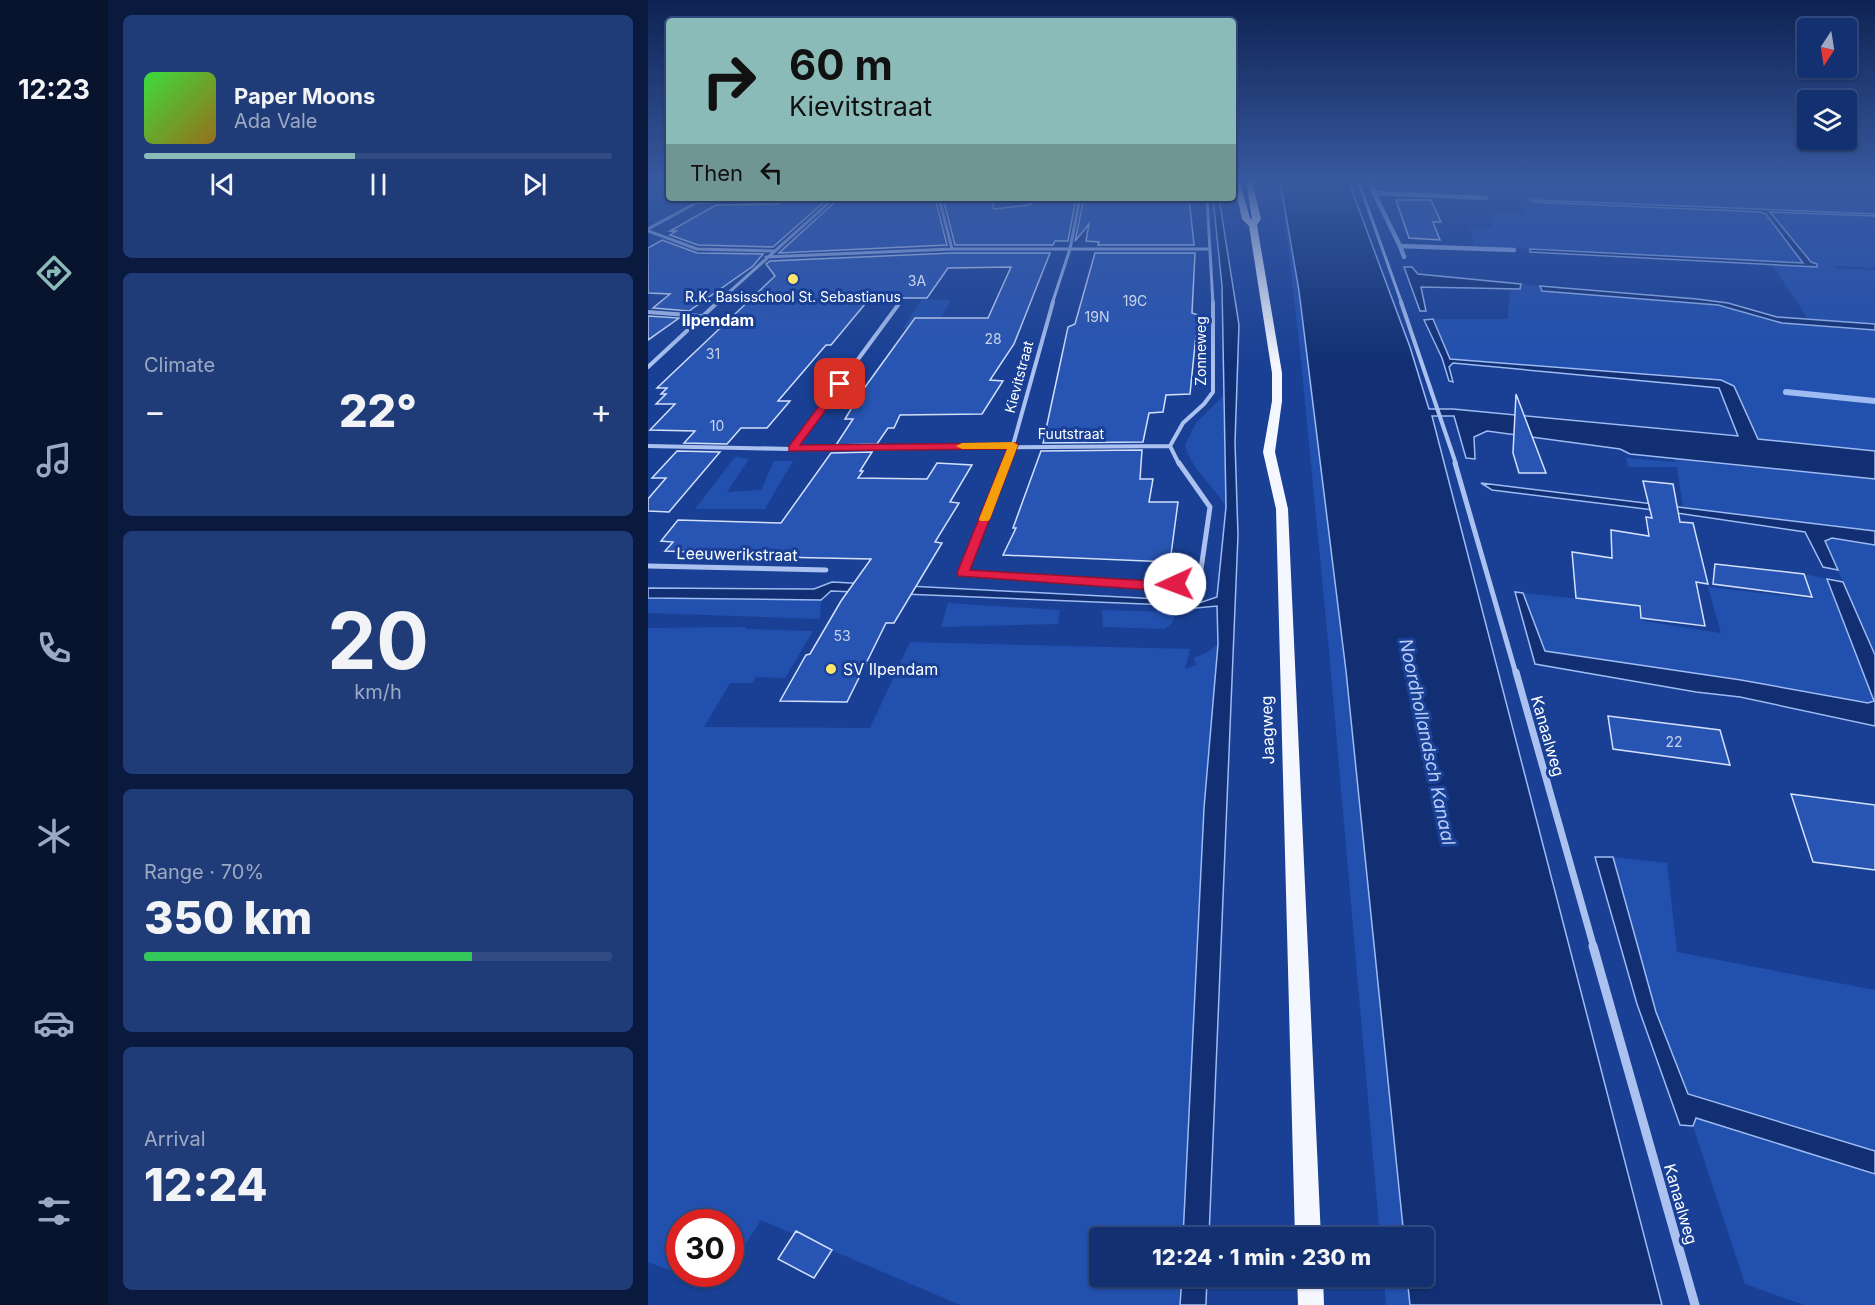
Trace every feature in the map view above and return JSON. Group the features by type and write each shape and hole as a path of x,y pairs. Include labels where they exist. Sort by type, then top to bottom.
{"main road":[{"name":"Jaagweg","path":"1255,241 1278,386 1269,452 1283,520 1308,1227"},
{"path":"1310,1287 1311,1305"}],"street":[{"path":"676,241 697,249 773,251"},
{"path":"648,367 785,241"},
{"path":"950,241 952,249"},
{"name":"Kievitstraat","path":"1072,241 1046,323 1013,445 963,573 1152,585 1199,583 1210,507 1205,497 1184,473 1170,446"},
{"name":"Zonneweg","path":"1170,446 1183,423 1204,404 1213,392 1214,327 1210,241"},
{"name":"Kanaalweg","path":"1380,241 1438,406 1473,521 1695,1305"},
{"path":"766,256 952,249 1210,249"},
{"path":"792,449 898,305"},
{"path":"648,312 701,316"},
{"name":"Fuutstraat","path":"648,446 792,449 1013,445 1170,446"},
{"name":"Leeuwerikstraat","path":"648,566 826,570"}],"shaded area":[{"path":"1287,241 1290,241 1299,291 1346,671 1403,1227 1379,1227 1329,651"},
{"path":"1473,241 1787,241 1804,263 1474,246"},
{"path":"1795,241 1875,241 1875,268 1836,266 1837,268 1875,270 1875,324 1809,320 1772,265 1817,267"},
{"path":"1521,284 1540,286 1543,291 1718,305 1782,323 1875,330 1875,451 1758,439 1734,386 1698,377 1450,359 1433,319 1508,319 1510,289 1520,289"},
{"path":"922,299 951,300 935,328 903,328"},
{"path":"1223,396 1226,507 1198,470 1185,445 1196,423"},
{"path":"735,457 749,459 727,492 761,490 774,461 793,461 765,509 695,509"},
{"path":"1626,458 1675,462 1675,458 1875,479 1875,531 1683,508 1677,467 1628,467"},
{"path":"1831,538 1875,545 1875,655 1825,541"},
{"path":"1804,574 1827,579 1874,701 1868,703 1741,680 1545,651 1523,593 1636,605 1643,621 1721,633 1708,587 1812,599"},
{"path":"648,598 821,600 820,619 648,613"},
{"path":"948,603 1060,610 1058,624 941,627"},
{"path":"1102,610 1177,612 1172,623 1164,629 1103,627"},
{"path":"746,627 746,629 813,631 785,678 756,677 752,683 730,683 704,727 870,728 910,642 1190,649 1185,669 1196,665 1194,658 1218,644 1204,808 1183,1227 1089,1227 1089,1287 1181,1287 1180,1305 960,1305 761,1220 744,1246 744,1209 666,1209 666,1269 648,1262 648,628"},
{"path":"1613,857 1667,863 1677,952 1875,990 1875,1151 1688,1094 1656,1012"},
{"path":"1695,1118 1875,1174 1875,1305 1804,1305 1745,1284 1693,1126"},
{"path":"1385,1287 1408,1287 1410,1305 1386,1305"}],"water":[{"path":"1217,241 1226,241 1239,325 1235,442 1238,535 1209,1227 1183,1227 1204,808 1218,644 1217,606 1196,608 831,591 821,600 648,598 648,588 814,589 832,582 1179,600 1199,603 1217,597 1226,507 1222,286"},
{"name":"Noordhollandsch Kanaal","path":"1290,241 1371,241 1410,347 1429,409 1453,409 1738,436 1719,388 1453,363 1449,367 1453,382 1449,381 1442,358 1424,320 1433,319 1450,359 1721,380 1734,386 1758,439 1875,451 1875,479 1630,454 1620,449 1487,431 1474,437 1475,459 1466,458 1454,416 1432,416 1662,1305 1410,1305 1408,1287 1434,1287 1434,1227 1403,1227 1346,671 1299,291"},
{"path":"1786,241 1794,241 1811,262 1817,264 1817,267 1530,252 1530,249 1803,263"},
{"path":"1404,267 1412,267 1418,274 1521,284 1520,289 1421,287 1426,311 1420,311"},
{"path":"1540,286 1728,303 1777,317 1875,324 1875,330 1782,323 1718,305 1542,291"},
{"path":"1481,483 1875,531 1875,545 1832,538 1825,541 1838,570 1823,567 1805,532 1670,512 1492,490"},
{"path":"1827,579 1843,582 1875,655 1875,726 1740,697 1696,692 1535,664 1515,592 1523,593 1545,651 1741,680 1868,703 1874,701"},
{"path":"1595,857 1613,857 1656,1012 1688,1094 1875,1151 1875,1174 1696,1118 1693,1126 1680,1125 1637,1004"},
{"path":"1181,1287 1207,1287 1206,1305 1180,1305"}],"building":[{"path":"664,241 697,253 763,254 753,266 689,311 653,308 670,294 648,293 648,248"},
{"path":"687,241 780,241 773,247 698,245"},
{"path":"792,241 946,241 947,245 779,253"},
{"path":"954,241 1068,241 1055,241 1053,245 955,245"},
{"path":"1086,241 1194,241 1194,245 1098,245 1099,242"},
{"path":"952,253 1050,253 1014,344 990,380 1003,381 982,414 900,415 894,428 888,428 877,444 836,445 853,419 845,419 860,394 915,318 988,318 1011,267 948,268 927,298 870,298 831,345 826,345 778,401 790,401 767,428 741,428 727,444 684,443 695,431 650,430 675,404 656,404 666,394 661,394 667,388 657,388 775,276 766,264 770,261"},
{"path":"1095,253 1195,253 1192,313 1198,315 1190,394 1166,395 1163,412 1149,413 1143,442 1043,443 1068,327 1075,324"},
{"path":"648,316 679,318 648,340"},
{"path":"1516,394 1546,473 1519,473 1513,453"},
{"path":"1142,450 1140,479 1153,479 1149,502 1178,502 1170,562 1003,555 1016,528 1013,528 1041,451"},
{"path":"677,451 720,452 669,512 648,511 648,499 666,478 652,478"},
{"path":"872,452 858,478 927,479 937,463 972,465 950,502 959,503 935,542 942,543 894,623 886,623 847,702 780,701 806,655 810,654 841,601 871,559 718,556 720,553 665,551 673,542 661,541 678,520 781,523 831,453"},
{"path":"1643,481 1673,484 1680,522 1693,523 1708,584 1696,582 1705,626 1641,618 1640,606 1576,598 1572,552 1612,558 1611,530 1649,536 1646,517 1652,518"},
{"path":"1715,564 1804,574 1812,597 1713,584"},
{"path":"1608,716 1720,730 1730,765 1613,749"},
{"path":"1791,794 1875,805 1875,870 1813,862"},
{"path":"796,1231 832,1250 814,1278 778,1259"}],"waterway":[{"path":"1397,241 1400,246"},
{"path":"1400,246 1514,250"},
{"path":"1400,246 1404,257"},
{"path":"1786,392 1875,401"}],"slow traffic":[{"path":"962,446 1013,445 984,519"}],"place":[{"name":"R.K. Basisschool St. Sebastianus","path":"793,279"},
{"name":"SV Ilpendam","path":"831,669"}],"district":[{"name":"Ilpendam","path":"718,320"}],"route":[{"path":"840,384 792,449 1013,445 963,573 1152,585 1175,584"}]}
